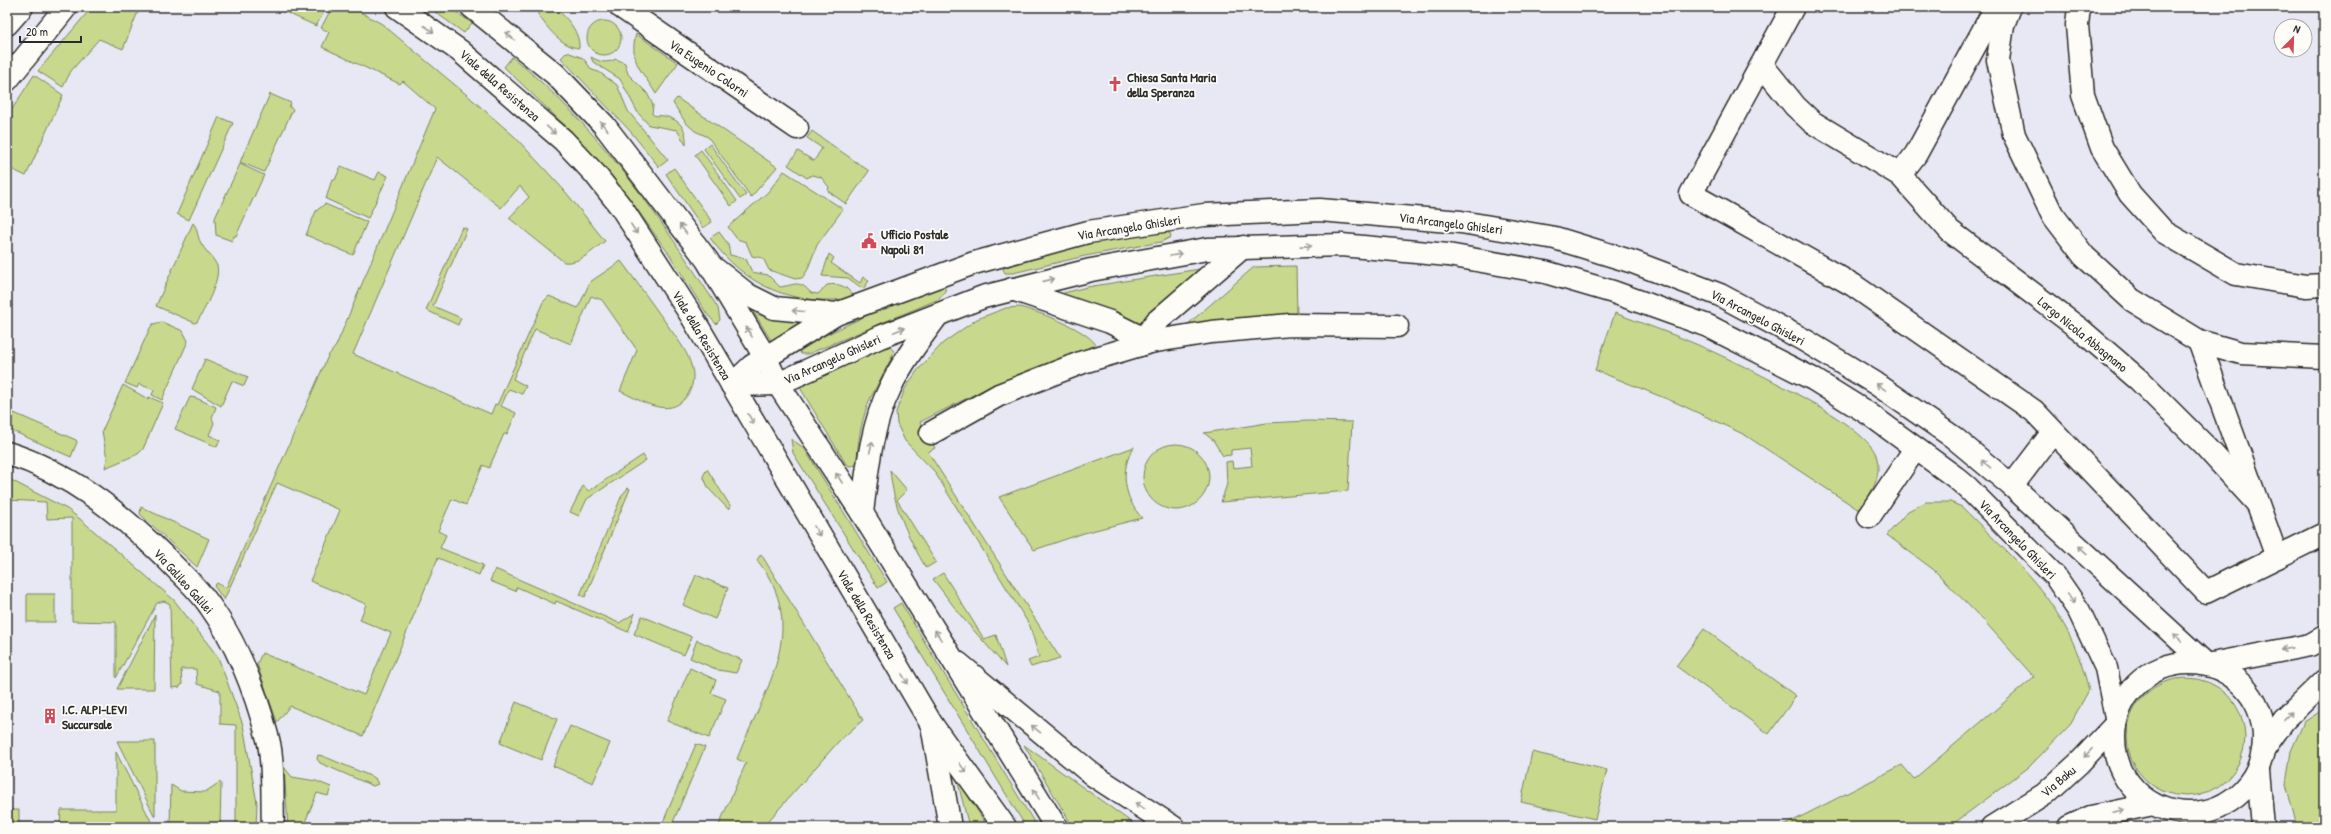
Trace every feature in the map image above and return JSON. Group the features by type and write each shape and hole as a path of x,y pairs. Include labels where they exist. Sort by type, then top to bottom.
{"street":[{"path":"7,24 22,7"},
{"path":"7,80 66,7"},
{"name":"Viale della Resistenza","path":"397,7 460,51 563,140 595,174 621,207 732,385 932,725 1005,827"},
{"path":"472,7 555,74 604,125 707,260 765,358 778,384 862,513 1056,827"},
{"name":"Via Eugenio Colorni","path":"621,7 797,128"},
{"path":"1793,7 1691,194 1853,285 2034,411 2206,592 2324,534"},
{"path":"1900,175 1916,154 1996,7"},
{"path":"2010,7 2003,25 1998,60 2014,136 2052,214 2084,256 2132,300 2199,341 2241,353 2324,357"},
{"path":"2079,7 2077,25 2083,95 2102,148 2130,194 2164,232 2236,274 2306,286 2324,285"},
{"name":"Largo Nicola Abbagnano","path":"1762,65 1791,101 1812,122 1900,175 1950,231 2081,330 2139,380 2207,448 2257,503"},
{"name":"Via Arcangelo Ghisleri","path":"732,385 752,366 836,314 974,263 1088,232 1204,215 1320,210 1461,222 1555,238 1633,262 1720,295 1804,340 1875,383 1953,437 2012,486 2207,665"},
{"path":"1204,215 1207,249"},
{"name":"Via Arcangelo Ghisleri","path":"732,385 778,384 880,337 983,298 1012,289 1091,270 1207,249 1342,245 1448,255 1544,272 1613,292 1708,326 1813,379 1869,414 1968,488 2055,576 2079,611 2106,668 2116,722"},
{"path":"1145,344 1148,333 1156,322 1243,247"},
{"name":"Via Arcangelo Ghisleri","path":"707,260 714,270 748,295 774,308 836,314"},
{"path":"974,263 983,298"},
{"path":"1012,289 1117,325 1136,335 1145,344"},
{"path":"1708,326 1720,295"},
{"path":"862,513 868,463 878,415 903,364 936,316"},
{"path":"931,433 999,395 1083,362 1145,344 1210,332 1290,325 1397,326"},
{"path":"2199,341 2277,557"},
{"path":"2012,486 2053,432"},
{"path":"1869,517 1915,449"},
{"name":"Via Galileo Galilei","path":"7,453 49,469 107,505 159,551 210,606 240,656 269,741 273,827"},
{"path":"2207,665 2310,644 2324,638"},
{"path":"952,659 1093,776 1173,827"},
{"path":"2258,771 2239,795 2218,808 2194,814 2180,813 2153,804 2142,797 2123,775 2114,747 2116,722 2129,692 2151,673 2178,663 2207,665 2222,670 2242,684 2259,709 2265,747"},
{"path":"2263,827 2258,771 2265,747 2284,720 2324,680"},
{"name":"Via Baku","path":"1992,827 2045,794 2080,763 2116,722"},
{"name":"Viale della Resistenza","path":"932,725 950,827"},
{"path":"2069,827 2091,817 2153,804"},
{"path":"2180,813 2199,827"}],"green space":[{"path":"92,7 143,7 137,14 123,49 99,39 71,71 63,87 38,71"},
{"path":"274,7 327,7 316,26"},
{"path":"332,7 351,7 382,24 467,95 515,137 564,190 605,241 581,259 564,262 509,218 529,197 520,186 501,208 437,157 353,354 491,414 495,404 497,405 543,302 549,296 578,308 590,282 621,261 680,343 687,354 693,373 693,382 686,397 679,404 671,407 663,408 654,406 620,391 637,350 602,300 591,296 571,344 535,329 513,379 526,386 522,394 509,389 501,406 516,413 507,434 504,434 489,468 483,465 466,505 452,499 438,531 446,535 440,548 483,565 479,575 438,558 363,736 290,706 277,722 257,664 262,653 364,695 391,633 360,620 366,604 310,581 340,510 277,483 224,600 214,586 217,583 226,588 328,356 336,346 435,109 403,81 400,84 322,47 329,32 321,28"},
{"path":"428,7 449,7 472,23 464,33"},
{"path":"534,7 554,7 559,11 575,30 579,42 579,48 572,47 552,33"},
{"path":"601,21 607,21 611,22 618,28 621,38 620,45 614,52 607,55 601,55 597,54 590,48 587,41 587,35 588,31 594,24"},
{"path":"636,34 678,63 656,94 638,67 634,52"},
{"path":"567,52 583,58 592,70 599,72 617,85 628,111 668,160 659,167 631,132 561,58"},
{"path":"512,57 572,112 599,142 650,206 718,308 720,320 716,324 707,314 669,254 626,194 577,137 504,67"},
{"path":"591,57 603,62 609,62 616,59 625,63 628,74 647,93 653,105 652,114 664,116 678,122 684,129 686,145 677,130 649,125 638,113 620,79 593,62"},
{"path":"34,75 63,95 26,176 9,168 7,172 7,117"},
{"path":"270,94 291,103 289,107 293,109 264,172 240,162"},
{"path":"677,98 777,167 751,197 708,137 695,131 686,123 673,103"},
{"path":"219,117 233,123 189,220 177,214"},
{"path":"812,131 869,171 846,204 828,191 829,187 821,177 812,175 807,178 788,165 798,151 814,161 822,148 807,138"},
{"path":"710,144 746,195 740,199 704,149"},
{"path":"701,150 737,201 731,206 695,155"},
{"path":"240,164 264,175 236,236 234,236 232,241 216,235 215,218"},
{"path":"341,166 375,180 379,172 388,176 368,218 326,199 332,179 335,180"},
{"path":"674,168 712,222 703,228 666,174"},
{"path":"784,171 843,209 817,245 807,271 802,278 795,279 769,270 763,258 752,256 746,242 737,239 728,227 768,192"},
{"path":"325,204 367,222 353,255 306,235 316,211"},
{"path":"193,223 196,227 201,243 216,263 218,272 211,295 200,317 195,323 156,306"},
{"path":"462,227 467,229 433,306 461,318 458,325 426,310"},
{"path":"719,232 728,244 730,255 746,259 752,272 768,275 780,287 800,284 811,293 818,294 827,285 835,284 846,288 854,298 832,300 811,299 791,296 773,290 755,281 724,255 710,238"},
{"path":"1159,232 1170,233 1171,237 1161,242 1085,256 1013,273 1005,273 1003,269 1010,264 1083,244"},
{"path":"829,254 834,258 831,263 860,283 863,277 869,281 863,289 848,278 822,276"},
{"path":"1296,266 1297,318 1181,330 1254,267"},
{"path":"1206,268 1148,321 1134,326 1056,295 1087,287"},
{"path":"944,286 946,291 939,299 808,354 801,354 799,350 807,344 874,312"},
{"path":"748,303 805,320 774,345"},
{"path":"1020,307 1040,313 1076,329 1094,342 1099,350 1046,365 995,384 920,422 935,448 928,452 1060,658 1031,667 1028,661 1039,657 1030,626 934,471 905,441 897,424 896,412 905,389 917,371 943,343 977,319 1006,308"},
{"path":"1615,313 1688,341 1739,364 1796,393 1848,426 1867,441 1876,455 1878,470 1875,484 1859,510 1745,435 1677,403 1595,370"},
{"path":"162,322 183,331 188,341 162,400 152,395 154,390 139,384 137,388 125,383 150,328 153,324"},
{"path":"885,347 890,347 894,351 868,403 860,434 857,465 850,466 846,464 799,386"},
{"path":"205,359 248,377 244,386 232,381 221,406 192,389"},
{"path":"123,385 148,399 149,397 163,403 143,449 138,454 105,468 107,459 102,431"},
{"path":"190,397 196,398 216,407 212,418 214,423 209,435 220,440 217,447 175,429"},
{"path":"14,413 76,440 77,442 71,457 8,429"},
{"path":"1308,421 1352,422 1348,491 1221,502 1227,484 1226,462 1232,461 1233,468 1252,466 1250,448 1231,450 1231,455 1223,456 1213,440 1204,433 1267,423"},
{"path":"791,439 804,448 887,582 878,588 793,453"},
{"path":"1176,444 1189,447 1199,454 1206,464 1209,477 1206,490 1199,500 1189,507 1176,510 1163,507 1153,500 1146,490 1143,477 1146,464 1153,454 1163,447"},
{"path":"1134,447 1126,465 1126,484 1131,502 1142,518 1084,533 1034,550 999,497"},
{"path":"643,455 646,460 587,499 579,516 570,512 583,486 589,491"},
{"path":"707,469 731,507 728,509 709,489 703,476"},
{"path":"890,470 907,490 897,500 936,562 926,568 902,521 894,496"},
{"path":"7,478 67,509 80,519 174,600 218,657 243,725 257,803 256,827 236,827 236,725 220,724 220,691 197,684 196,669 181,669 182,684 180,687 172,688 170,604 164,601 157,603 116,678 116,622 72,621 72,518 47,519 46,502 7,500"},
{"path":"628,488 630,489 585,597 580,595 622,495"},
{"path":"1926,502 1950,502 1962,507 2031,578 2054,609 2072,640 2089,690 2069,726 2029,767 1949,827 1781,827 1902,765 1914,779 2034,677 1986,623 1934,570 1887,535 1908,511"},
{"path":"141,507 209,539 197,567 140,514"},
{"path":"761,554 863,720 839,741 763,827 718,827 746,763 737,759 769,684 777,660 782,635 781,610 773,585 757,560"},
{"path":"495,569 619,623 635,613 628,632 556,601 555,604 517,587 515,591 490,581"},
{"path":"943,573 984,639 996,635 1006,667 961,616 933,579"},
{"path":"696,575 728,588 715,619 683,605"},
{"path":"27,594 55,594 55,622 27,622"},
{"path":"901,603 1037,827 1026,827 893,608"},
{"path":"155,615 154,689 117,689"},
{"path":"642,616 692,637 684,655 634,634"},
{"path":"1704,629 1796,696 1769,734 1676,666"},
{"path":"697,640 742,660 736,673 718,670 690,658"},
{"path":"690,668 716,680 711,693 726,699 709,738 667,721"},
{"path":"2186,678 2197,679 2209,683 2228,695 2240,714 2244,726 2244,748 2240,760 2228,779 2209,791 2197,795 2186,796 2175,795 2163,791 2144,779 2132,760 2128,748 2127,737 2128,726 2132,714 2144,695 2163,683 2175,679"},
{"path":"516,702 557,719 541,760 500,743"},
{"path":"2324,709 2324,827 2297,827 2286,784 2291,751 2304,722"},
{"path":"570,726 610,743 593,783 553,766"},
{"path":"117,741 155,741 155,817"},
{"path":"696,744 705,747 671,827 661,827"},
{"path":"1024,745 1138,827 1073,827"},
{"path":"116,752 154,827 7,827 7,810 19,810 19,823 60,824 61,810 116,810"},
{"path":"1532,752 1607,770 1595,819 1521,802"},
{"path":"318,755 375,778 378,784 373,786 320,763 317,759"},
{"path":"284,767 292,777 316,781 331,787 328,796 317,793 303,827 288,827"},
{"path":"957,779 988,827 969,827"},
{"path":"220,782 220,827 170,827 171,785 181,791 205,792"}],"place":[{"name":"Chiesa Santa Maria della Speranza","path":"1115,84"},
{"name":"Ufficio Postale Napoli 81","path":"869,241"},
{"name":"I.C. ALPI-LEVI Succursale","path":"50,716"}]}
